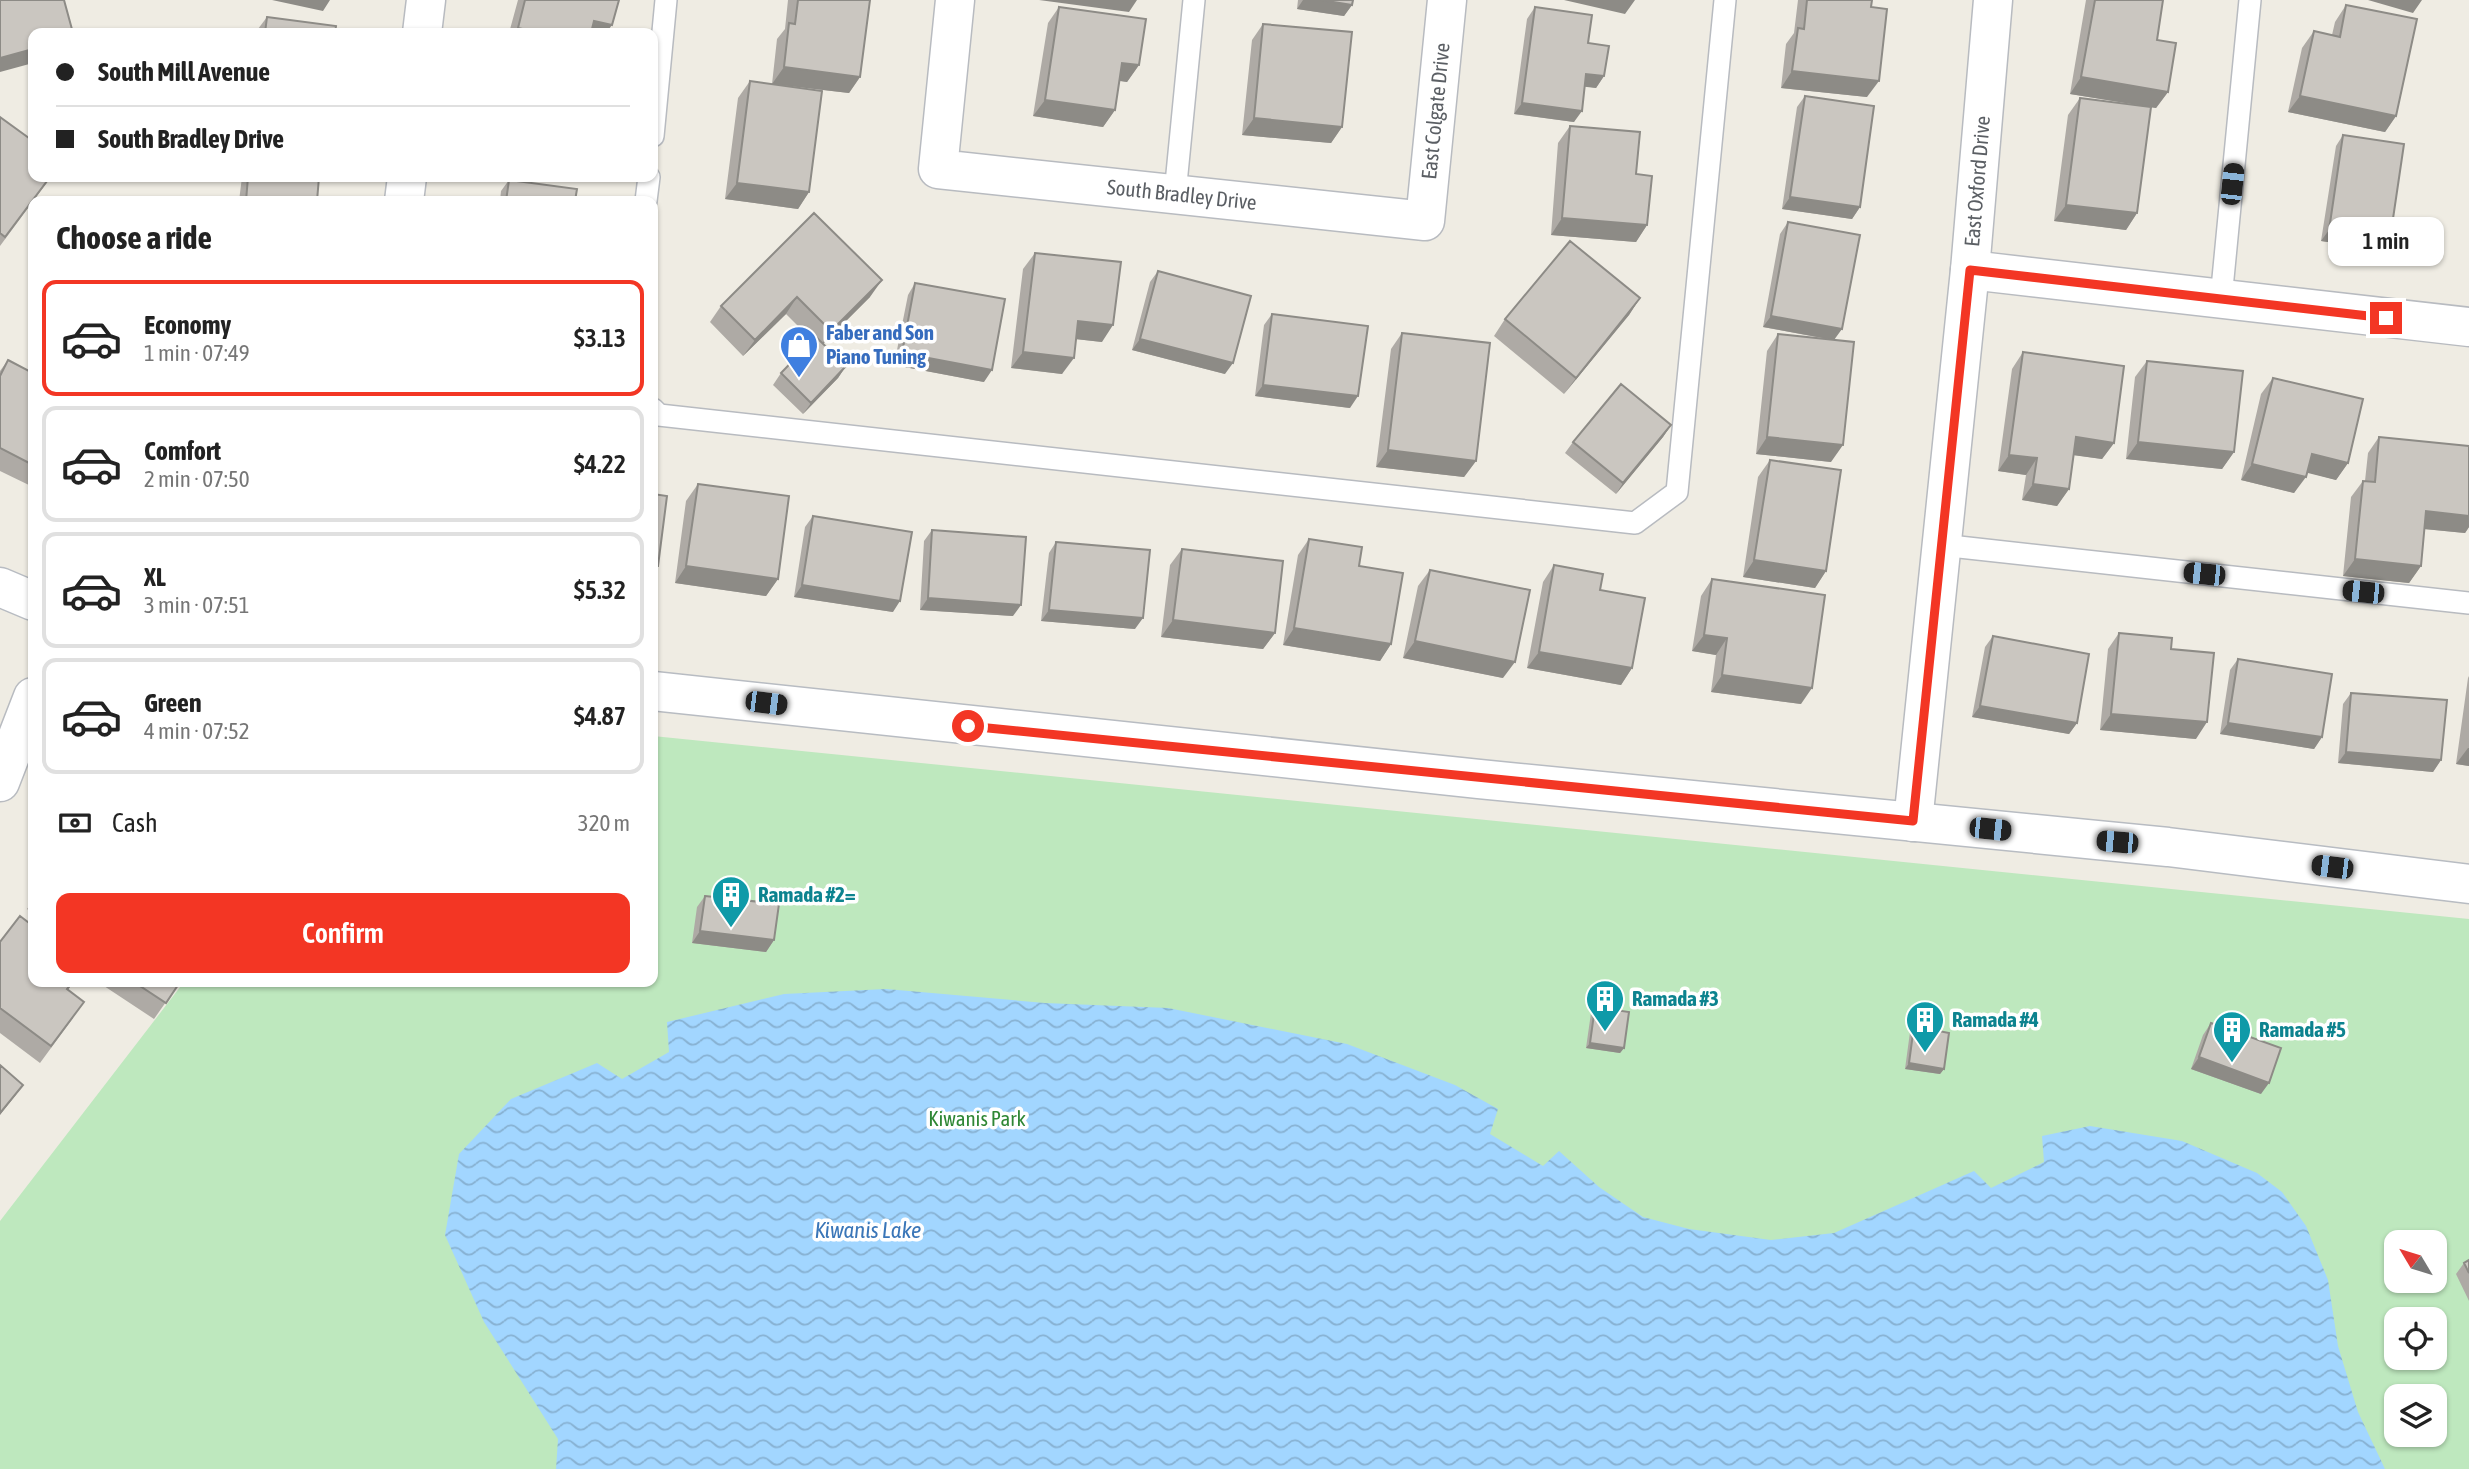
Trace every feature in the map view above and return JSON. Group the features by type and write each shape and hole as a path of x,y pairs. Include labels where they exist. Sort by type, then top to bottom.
{"street":[{"path":"423,28 426,0"},
{"name":"South Bradley Drive","path":"956,0 938,169 1425,221"},
{"name":"East Colgate Drive","path":"1425,221 1447,0"},
{"name":"East Oxford Drive","path":"1913,821 1970,270 1993,0"},
{"path":"1970,270 2469,327"},
{"path":"0,587 28,599"},
{"path":"658,692 1009,730 2168,846 2469,884"},
{"path":"0,782 28,710"}],"lane":[{"path":"658,84 666,0"},
{"path":"1175,194 1194,0"},
{"path":"658,414 1635,523 1677,492 1725,0"},
{"path":"2221,299 2250,0"},
{"path":"1941,545 2469,603"}],"green space":[{"name":"Kiwanis Park","path":"658,737 2469,919 2469,1469 0,1469 0,1221 180,987 658,987"}],"water":[{"name":"Kiwanis Lake","path":"886,989 1045,1003 1168,1008 1347,1044 1455,1085 1498,1109 1490,1134 1543,1166 1559,1151 1599,1187 1643,1217 1689,1229 1771,1240 1834,1233 1974,1171 1991,1188 2044,1162 2042,1136 2090,1126 2182,1141 2257,1173 2282,1192 2306,1226 2328,1280 2338,1346 2358,1412 2385,1469 556,1469 558,1439 484,1322 445,1235 459,1154 511,1099 597,1063 622,1079 669,1052 667,1022 784,994"}],"building":[{"path":"0,0 64,0 72,28 28,28 28,50 0,58"},
{"path":"525,0 619,0 612,25 594,21 592,28 518,28"},
{"path":"798,0 870,0 860,77 784,67 789,23 795,24"},
{"path":"1321,0 1353,0 1352,5"},
{"path":"1807,0 1872,0 1871,7 1887,9 1879,81 1792,71 1798,28 1804,29"},
{"path":"2095,0 2163,0 2157,40 2176,43 2168,92 2081,77"},
{"path":"2346,5 2417,19 2396,116 2300,96 2314,31 2340,37"},
{"path":"1059,7 1146,19 1139,65 1122,63 1115,110 1045,100"},
{"path":"1535,7 1592,15 1588,43 1609,46 1604,76 1586,74 1582,111 1522,103"},
{"path":"267,17 336,26 336,28 266,28"},
{"path":"1263,24 1352,32 1342,127 1254,118"},
{"path":"750,81 822,91 809,192 737,183"},
{"path":"1805,96 1874,106 1860,207 1790,197"},
{"path":"2080,98 2151,107 2137,213 2066,205"},
{"path":"0,117 28,137 28,182 46,182 36,196 28,196 28,206 5,237 0,233"},
{"path":"1570,126 1640,132 1636,174 1652,176 1647,225 1562,218"},
{"path":"2343,135 2404,144 2390,239 2329,230"},
{"path":"248,182 319,182 317,196 246,196"},
{"path":"509,182 577,189 576,196 507,196"},
{"path":"814,213 882,280 831,331 797,297 755,340 721,306"},
{"path":"1788,222 1860,235 1842,329 1771,316"},
{"path":"1570,241 1640,298 1576,378 1505,319"},
{"path":"1035,253 1121,262 1113,325 1078,321 1074,358 1023,352"},
{"path":"1158,271 1251,296 1233,363 1140,339"},
{"path":"915,283 1005,299 992,370 902,353"},
{"path":"1272,314 1368,326 1358,396 1263,385"},
{"path":"1402,333 1490,343 1476,461 1388,450"},
{"path":"1778,334 1854,342 1843,445 1767,437"},
{"path":"816,337 846,366 811,403 781,373"},
{"path":"2023,352 2124,366 2114,443 2076,437 2069,489 2033,484 2037,458 2009,455"},
{"path":"8,360 28,370 28,462 0,448 0,376"},
{"path":"2147,361 2243,371 2234,452 2138,442"},
{"path":"2273,378 2363,399 2348,463 2312,454 2306,477 2252,464"},
{"path":"1621,384 1671,425 1623,483 1573,442"},
{"path":"2379,437 2469,446 2469,516 2426,511 2421,566 2355,559 2363,481 2375,482"},
{"path":"1770,460 1841,470 1826,571 1754,560"},
{"path":"698,484 789,496 778,579 686,566"},
{"path":"658,495 667,496 658,566"},
{"path":"813,516 912,532 900,601 802,585"},
{"path":"932,530 1026,537 1021,605 928,598"},
{"path":"1309,539 1362,547 1359,566 1403,573 1391,644 1294,628"},
{"path":"1056,542 1150,550 1143,618 1049,610"},
{"path":"1182,549 1283,561 1275,633 1173,620"},
{"path":"1554,565 1603,574 1600,590 1645,598 1632,668 1539,652"},
{"path":"1430,570 1530,590 1515,662 1415,641"},
{"path":"1712,579 1825,595 1812,688 1722,675 1727,638 1704,635"},
{"path":"2119,633 2172,638 2171,649 2214,653 2207,722 2111,714"},
{"path":"1993,636 2089,654 2077,723 1980,706"},
{"path":"2238,659 2332,674 2322,737 2228,723"},
{"path":"2351,693 2447,700 2441,760 2346,752"},
{"path":"705,896 779,904 774,940 700,931"},
{"path":"20,916 28,922 28,987 69,987 67,989 84,1002 51,1046 0,1008 0,942"},
{"path":"142,987 177,987 166,1003"},
{"name":"Ramada #3","path":"1595,1007 1629,1012 1624,1048 1590,1043"},
{"path":"2211,1023 2281,1048 2269,1083 2199,1057"},
{"name":"Ramada #4","path":"1914,1026 1949,1033 1944,1069 1909,1063"},
{"path":"0,1065 23,1085 0,1113"},
{"path":"2469,1260 2469,1273 2464,1263"}],"place":[{"name":"Faber and Son Piano Tuning","path":"799,379"},
{"name":"Ramada #2=","path":"731,929"},
{"name":"Ramada #3","path":"1605,1033"},
{"name":"Ramada #4","path":"1925,1054"},
{"name":"Ramada #5","path":"2232,1064"}],"route":[{"path":"968,726 1913,821 1970,270 2386,318"}]}
